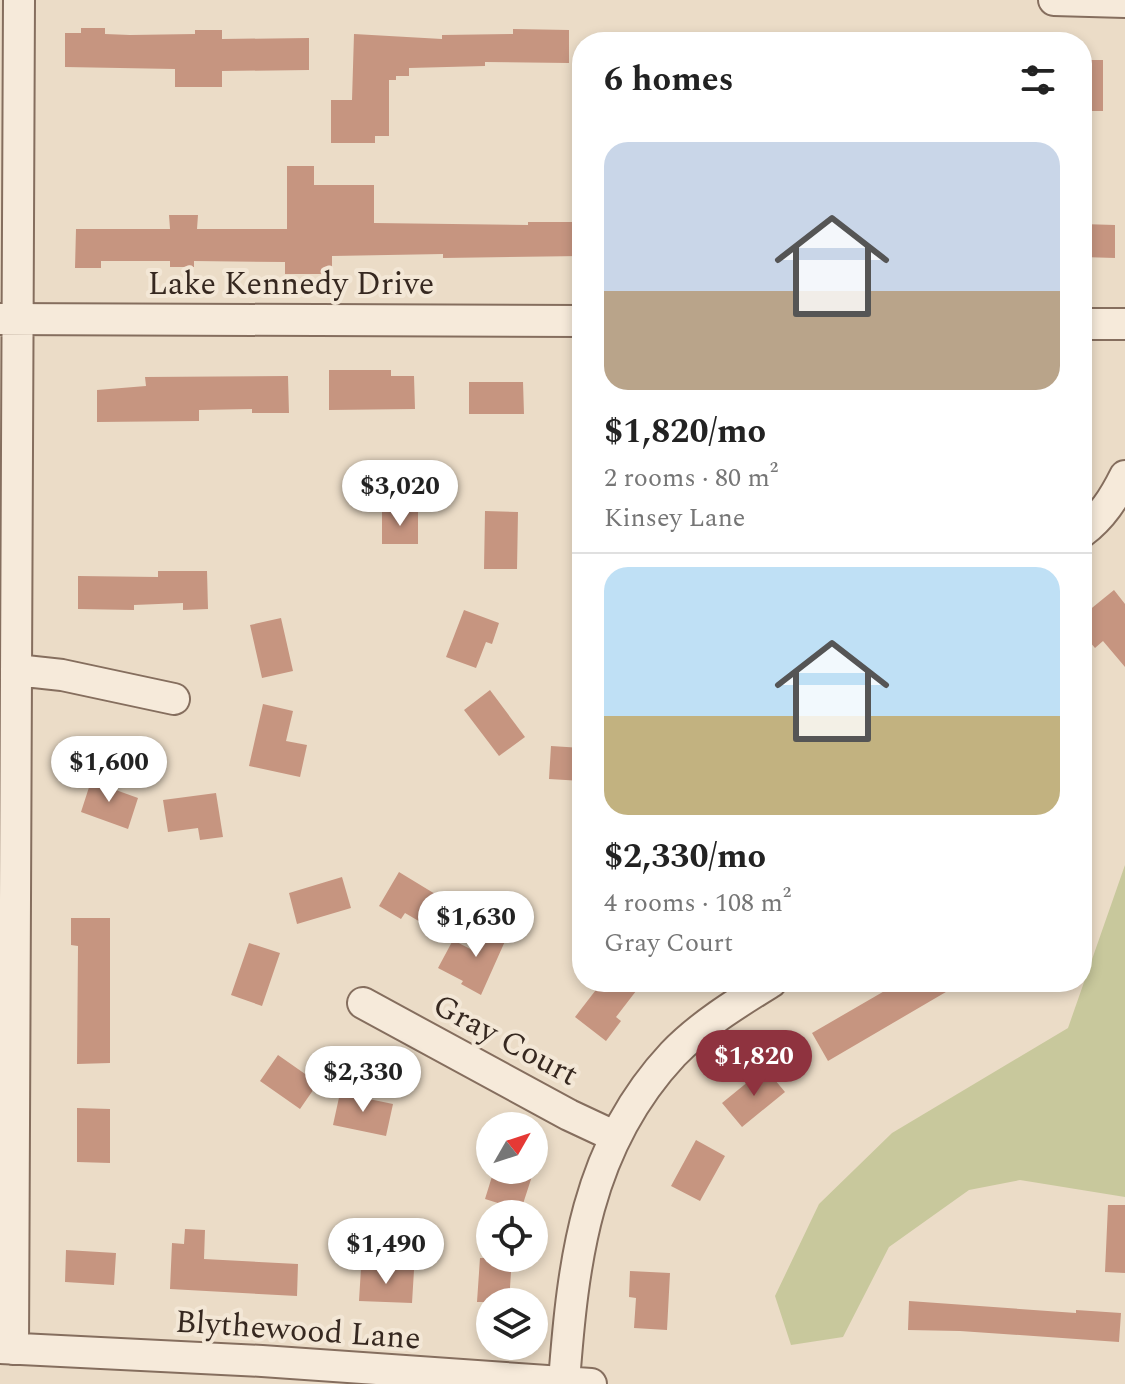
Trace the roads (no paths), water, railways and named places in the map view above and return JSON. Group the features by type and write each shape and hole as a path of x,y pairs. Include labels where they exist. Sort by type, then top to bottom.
{"street":[{"path":"6,1348 16,670 9,319 19,0"},
{"path":"1054,0 1125,2"},
{"name":"Lake Kennedy Drive","path":"9,319 572,321"},
{"path":"1092,324 1125,324"},
{"path":"1092,524 1113,499 1125,476"},
{"path":"16,670 62,675 174,699"},
{"path":"578,1383 569,1309 578,1254 598,1173 640,1097 672,1055 697,1032 756,992"},
{"name":"Gray Court","path":"363,1003 569,1115 616,1137"},
{"name":"Blythewood Lane","path":"6,1348 262,1361 578,1383"}]}
